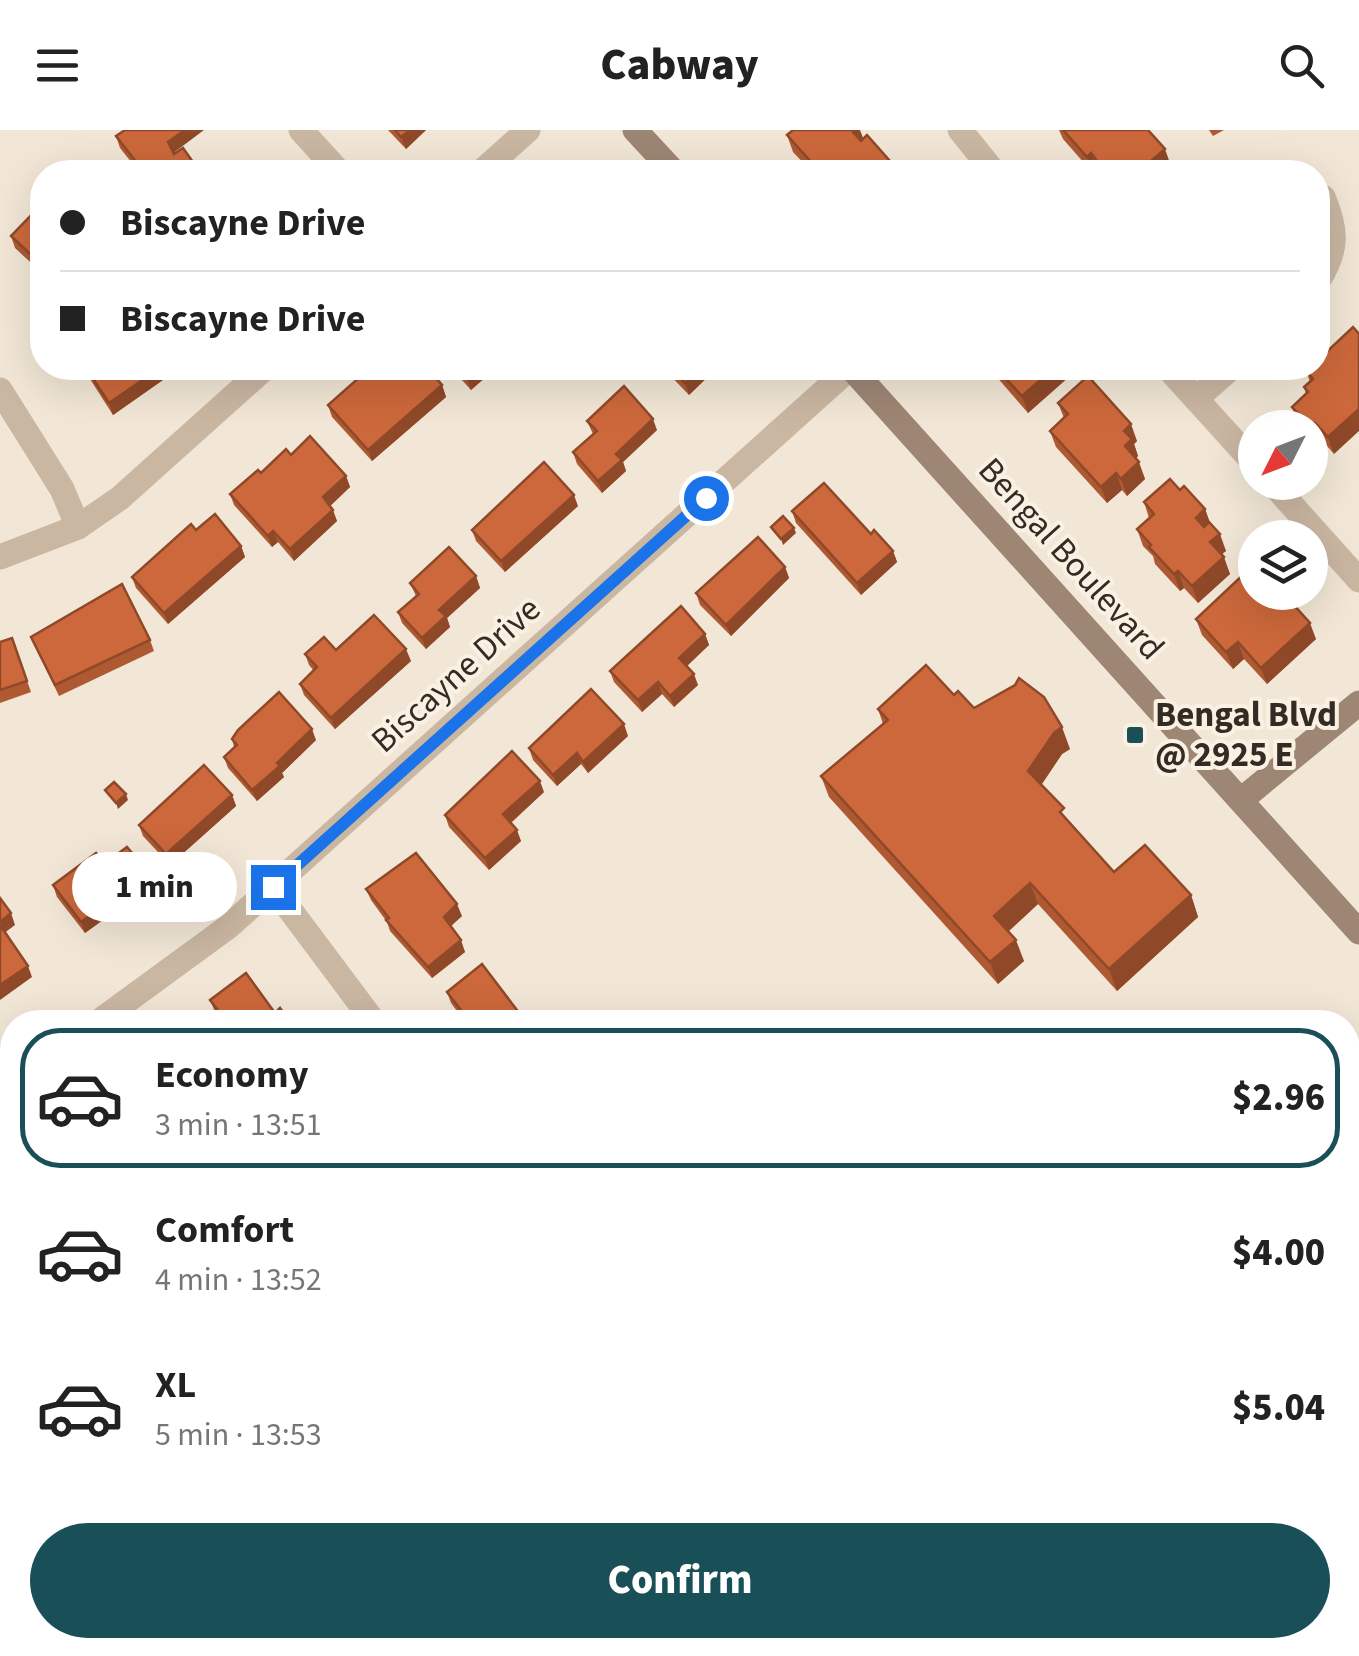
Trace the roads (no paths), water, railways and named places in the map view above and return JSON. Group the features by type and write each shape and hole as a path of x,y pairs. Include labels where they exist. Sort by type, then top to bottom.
{"main road":[{"path":"635,130 663,160"},
{"name":"Bengal Boulevard","path":"862,380 1359,932"},
{"path":"1242,800 1359,702"}],"street":[{"path":"301,130 328,160"},
{"path":"494,160 528,130"},
{"path":"960,130 984,160"},
{"path":"1330,216 1334,225 1330,262"},
{"path":"0,556 78,528 120,498 252,380"},
{"name":"Biscayne Drive","path":"115,1010 174,969 273,887 838,380"},
{"path":"1179,380 1238,445"},
{"path":"1196,399 1217,380"},
{"path":"0,390 62,489 78,528"},
{"path":"1288,500 1359,580"},
{"path":"273,887 365,1010"}],"place":[{"name":"Bengal Blvd @ 2925 E","path":"1135,735"}]}
